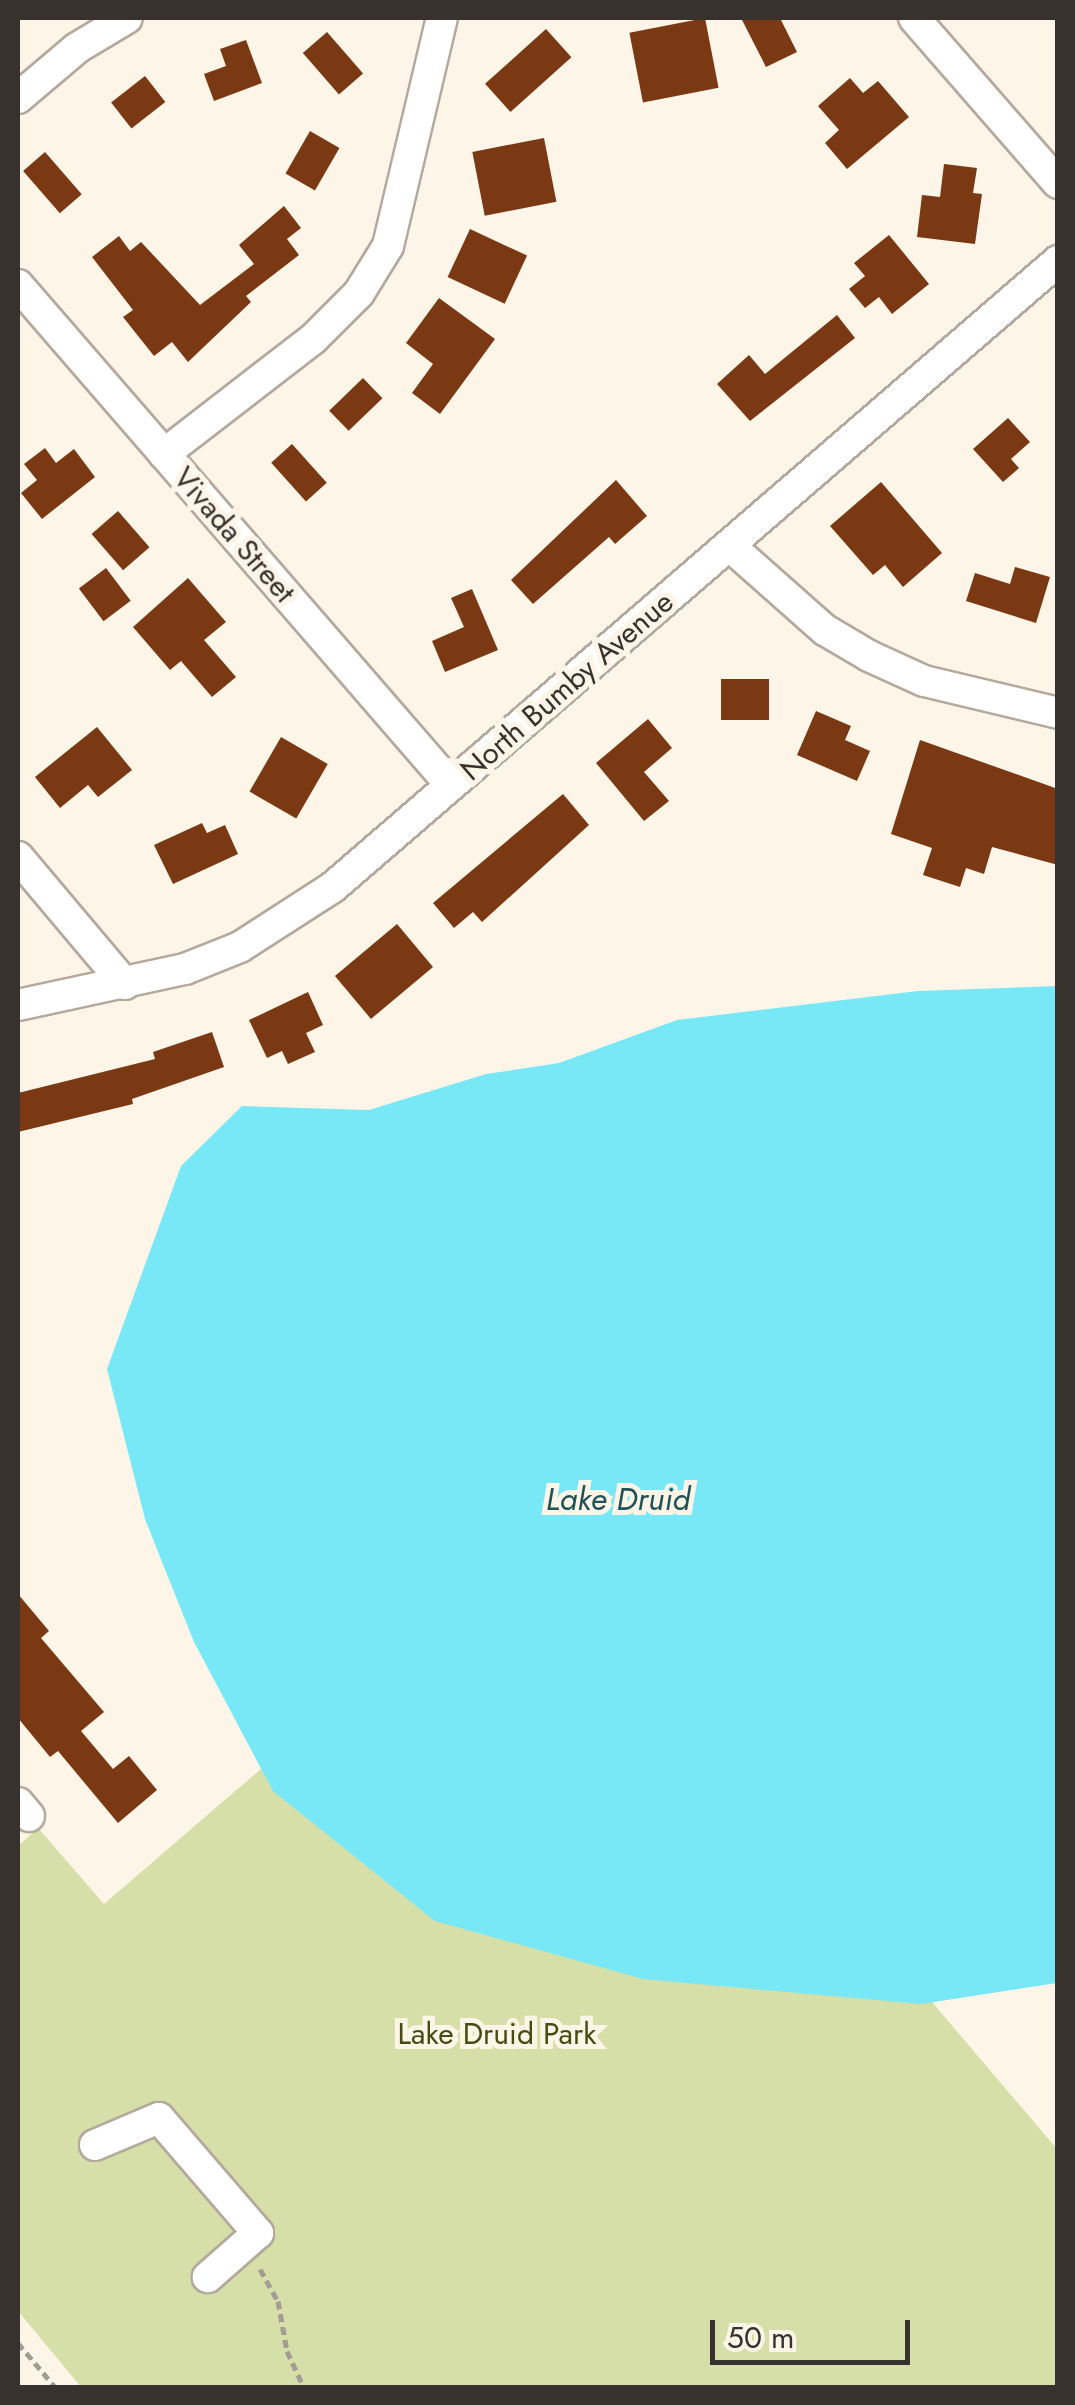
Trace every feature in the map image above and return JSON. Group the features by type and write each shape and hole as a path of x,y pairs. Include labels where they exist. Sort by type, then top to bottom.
{"street":[{"path":"18,98 77,48 127,18"},
{"path":"164,454 312,339 359,292 388,246 442,18"},
{"path":"914,18 1058,183"},
{"name":"North Bumby Avenue","path":"18,1005 185,969 284,922 451,786 1058,261"},
{"name":"Vivada Street","path":"18,285 451,786"},
{"path":"730,546 825,630 869,656 924,681 1058,713"},
{"path":"18,857 28,891 125,984"},
{"path":"94,2146 160,2118 258,2233 208,2277"}],"path":[{"path":"243,2247 278,2302 287,2352 304,2388"},
{"path":"18,2343 56,2388"}],"green space":[{"name":"Lake Druid Park","path":"534,1534 1057,2149 1057,2387 81,2387 18,2311 18,1846 38,1828 104,1904"}],"water":[{"name":"Lake Druid","path":"1057,986 1057,1983 921,2004 643,1979 435,1921 273,1791 194,1642 145,1519 107,1369 181,1166 242,1106 369,1110 486,1074 559,1063 677,1020 918,991"}],"building":[{"path":"705,18 719,88 643,102 629,33"},
{"path":"741,18 780,18 797,52 766,67"},
{"path":"546,29 571,57 510,112 485,84"},
{"path":"327,32 363,74 339,95 303,53"},
{"path":"246,40 262,83 214,101 204,74 226,66 220,49"},
{"path":"145,76 165,102 131,128 111,102"},
{"path":"850,78 863,93 878,81 909,117 847,169 825,143 839,130 818,106"},
{"path":"310,131 339,148 315,190 286,173"},
{"path":"544,138 556,202 485,216 472,152"},
{"path":"45,152 82,194 60,213 23,171"},
{"path":"944,164 977,168 973,193 982,194 975,244 917,237 922,195 940,197"},
{"path":"284,206 301,228 278,246 287,239 299,255 246,296 251,302 188,362 172,342 154,356 123,317 133,310 92,257 119,236 130,251 141,242 200,305 254,264 239,245"},
{"path":"470,229 527,256 505,304 448,277"},
{"path":"889,235 929,284 892,314 879,297 865,308 849,289 865,276 854,263"},
{"path":"439,298 495,339 440,414 412,393 433,364 406,343"},
{"path":"837,315 855,338 750,421 717,384 749,355 765,374"},
{"path":"363,378 382,398 349,431 329,411"},
{"path":"1008,418 1030,442 1011,459 1019,468 1003,482 973,449"},
{"path":"292,444 327,483 306,501 271,463"},
{"path":"45,448 56,463 74,449 95,477 42,519 21,493 37,480 24,464"},
{"path":"616,480 647,516 615,544 609,537 533,604 511,580"},
{"path":"881,482 942,553 903,587 885,565 873,575 830,526"},
{"path":"118,511 149,547 123,570 92,534"},
{"path":"1015,567 1050,577 1036,623 966,601 975,573 1010,584"},
{"path":"106,568 131,601 104,621 79,588"},
{"path":"188,578 226,622 204,640 236,677 212,697 181,661 170,670 133,627"},
{"path":"472,589 498,650 445,672 432,641 464,627 451,598"},
{"path":"721,679 769,679 769,720 721,720"},
{"path":"816,711 851,726 845,740 870,751 857,781 797,755"},
{"path":"648,719 672,748 644,772 669,801 644,821 596,763"},
{"path":"97,727 132,770 98,797 88,785 60,808 35,777"},
{"path":"281,737 328,764 296,819 250,792"},
{"path":"920,740 1058,789 1058,865 992,847 984,874 966,868 960,887 923,875 932,848 891,834"},
{"path":"563,794 589,825 482,922 473,912 454,928 433,903"},
{"path":"202,823 207,833 225,825 238,854 173,884 154,845"},
{"path":"397,924 433,967 371,1019 335,976"},
{"path":"308,992 323,1025 306,1033 315,1052 288,1064 282,1051 267,1058 249,1020"},
{"path":"212,1032 224,1067 132,1099 133,1104 18,1132 18,1093 155,1059 153,1052"},
{"path":"18,1594 49,1631 41,1638 104,1712 81,1731 113,1769 129,1756 157,1790 118,1823 58,1751 50,1757 18,1718"}]}
